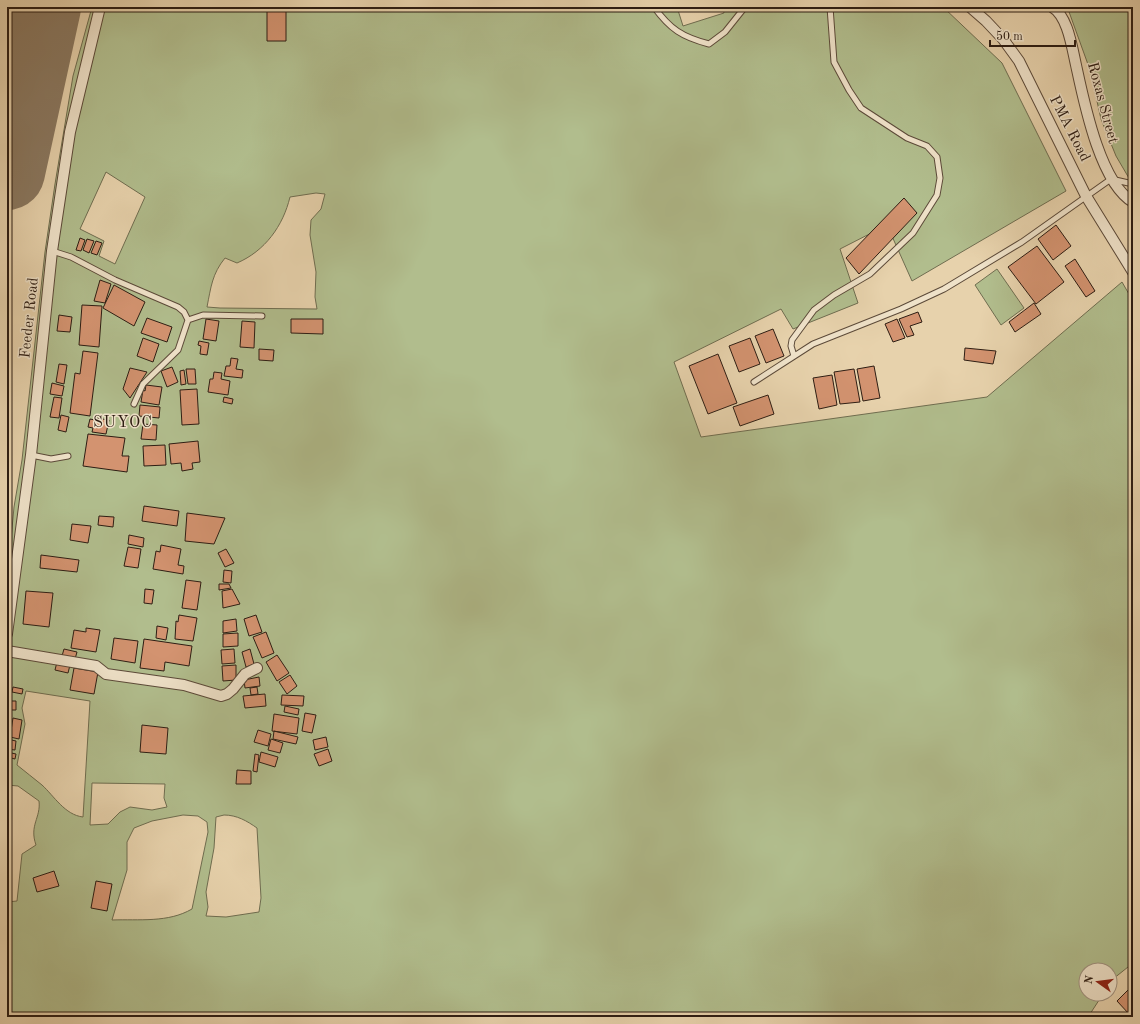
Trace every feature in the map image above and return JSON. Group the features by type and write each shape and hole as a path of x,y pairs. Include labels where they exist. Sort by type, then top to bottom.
{"street":[{"name":"Feeder Road","path":"7,634 31,455 52,251 70,132 100,7"},
{"name":"PMA Road","path":"970,7 1003,39 1018,62 1086,196 1133,272"},
{"name":"Roxas Street","path":"1052,7 1068,29 1087,110 1103,161 1111,179 1124,197 1133,202"},
{"path":"7,651 96,666 106,674 184,685 221,696 230,692 245,674 257,668"}],"lane":[{"path":"654,7 665,23 690,39 709,44 725,32 746,7"},
{"path":"794,356 791,346 792,340 814,310 834,294 870,274 913,234 936,196 940,178 937,157 927,146 907,138 866,112 861,108 849,90 834,62 830,7"},
{"path":"754,382 812,344 901,309 944,289 1022,242 1111,179 1133,184"},
{"path":"52,251 71,256 115,280 178,307 184,312 188,320 178,350 143,384 134,404"},
{"path":"188,320 203,315 262,316"},
{"path":"31,455 51,459 68,456"}],"green space":[{"path":"92,7 677,7 683,26 724,13 723,7 943,7 1002,63 1066,191 912,281 887,225 840,249 858,303 793,329 781,309 674,362 701,437 987,397 1122,282 1133,301 1133,963 1118,975 1118,962 1078,962 1078,1002 1098,1002 1090,1014 1100,1017 7,1017 7,902 17,901 22,854 36,845 34,838 34,827 39,801 18,786 7,785 7,583 14,507 22,460 45,252 73,76","holes":["106,172 145,197 115,264 99,256 104,241 80,229","316,193 325,194 321,209 311,220 310,235 316,272 315,297 317,309 207,307 215,275 225,258 237,263 256,252 278,227 283,218 290,197","26,691 90,701 83,817 77,816 65,809 42,785 17,765 25,724 22,708","92,783 165,784 164,798 167,807 152,810 130,807 120,812 108,824 90,825","183,815 198,816 207,822 208,832 192,909 163,918 143,920 112,920 127,870 127,842 134,828 152,821","224,815 238,817 257,828 261,898 259,912 226,917 206,916 208,907 206,892 214,848 216,817"]},
{"path":"1064,7 1133,7 1133,185 1116,156 1101,119 1090,70 1068,9"},
{"path":"997,269 1024,308 1001,325 975,285"}],"building":[{"path":"267,7 286,7 286,41 267,41"},
{"path":"904,198 917,213 859,274 846,258"},
{"path":"1056,225 1071,246 1053,260 1038,239"},
{"path":"80,238 85,240 81,251 76,250"},
{"path":"87,239 94,241 89,253 83,250"},
{"path":"96,241 102,243 97,255 91,253"},
{"path":"1037,246 1064,282 1036,304 1008,267"},
{"path":"1075,259 1095,291 1086,297 1065,266"},
{"path":"100,280 111,284 105,303 94,301"},
{"path":"114,285 145,302 134,326 103,308"},
{"path":"1034,303 1041,314 1015,332 1009,322"},
{"path":"82,305 102,306 99,347 79,345"},
{"path":"918,312 922,322 910,326 914,335 907,337 899,319"},
{"path":"59,315 72,317 70,332 57,331"},
{"path":"147,318 172,327 167,342 141,333"},
{"path":"206,319 219,321 216,341 203,339"},
{"path":"291,319 323,319 323,334 291,333"},
{"path":"897,319 905,338 893,342 885,324"},
{"path":"242,321 255,322 254,348 240,347"},
{"path":"773,329 784,356 766,363 755,336"},
{"path":"143,338 159,344 153,362 137,356"},
{"path":"750,338 760,364 739,372 729,346"},
{"path":"199,341 209,343 207,355 200,354 201,346 198,345"},
{"path":"965,348 996,351 993,364 964,360"},
{"path":"259,349 274,350 273,361 259,360"},
{"path":"83,351 98,353 90,416 70,413 75,373 80,374"},
{"path":"718,354 737,403 708,414 689,366"},
{"path":"231,358 238,359 236,369 243,370 242,378 224,376 226,366 230,366"},
{"path":"59,364 67,365 64,384 56,382"},
{"path":"874,366 880,398 863,401 857,369"},
{"path":"172,367 178,382 167,387 161,371"},
{"path":"130,368 147,372 130,398 123,389"},
{"path":"186,369 195,369 196,384 188,384"},
{"path":"854,369 860,402 840,404 834,372"},
{"path":"184,370 186,384 181,385 180,371"},
{"path":"214,372 222,373 221,379 230,381 228,395 208,392 210,379 213,379"},
{"path":"832,375 837,405 819,409 813,378"},
{"path":"52,383 64,386 62,396 50,394"},
{"path":"146,385 162,387 159,405 141,402 143,390 145,391"},
{"path":"197,389 199,424 182,425 180,390"},
{"path":"768,395 774,414 740,426 733,407"},
{"path":"54,397 62,398 59,418 50,417"},
{"path":"224,397 233,399 232,404 223,402"},
{"path":"140,405 160,407 159,418 139,416"},
{"path":"61,415 69,417 66,432 58,430"},
{"path":"96,418 109,420 106,434 92,432 93,428 88,427 90,419 95,420"},
{"path":"143,424 157,425 156,440 141,439"},
{"path":"88,434 125,438 122,456 129,456 127,472 83,466"},
{"path":"198,441 200,462 192,463 193,469 182,471 181,463 171,464 169,444"},
{"path":"165,445 166,465 144,466 143,446"},
{"path":"144,506 179,511 177,526 142,521"},
{"path":"187,513 225,518 214,544 185,541"},
{"path":"99,516 114,517 113,527 98,525"},
{"path":"72,524 91,526 88,543 70,540"},
{"path":"129,535 144,538 143,547 128,544"},
{"path":"161,545 181,549 178,565 184,566 183,574 153,569 156,551 160,552"},
{"path":"128,547 141,549 138,568 124,566"},
{"path":"226,549 234,563 225,567 218,553"},
{"path":"41,555 79,560 77,572 40,568"},
{"path":"224,570 232,571 231,583 223,582"},
{"path":"186,580 201,582 197,610 182,608"},
{"path":"219,584 229,584 231,588 219,590"},
{"path":"145,589 154,590 152,604 144,603"},
{"path":"232,589 240,604 223,608 222,591"},
{"path":"26,591 53,593 49,627 23,624"},
{"path":"179,615 197,618 193,641 175,639 176,621 178,622"},
{"path":"256,615 262,632 249,636 244,619"},
{"path":"236,619 237,631 223,633 223,621"},
{"path":"157,626 168,628 166,640 156,638"},
{"path":"86,628 100,630 96,652 71,648 74,630 86,632"},
{"path":"266,632 274,653 262,658 253,637"},
{"path":"238,633 238,646 223,647 223,634"},
{"path":"114,638 138,641 135,663 111,659"},
{"path":"144,639 192,646 189,666 165,662 164,671 140,668"},
{"path":"64,649 77,652 75,659 62,656"},
{"path":"234,649 235,663 222,664 221,650"},
{"path":"250,649 254,664 246,667 242,652"},
{"path":"277,655 289,673 277,681 266,662"},
{"path":"57,662 70,665 68,673 55,670"},
{"path":"236,665 236,680 223,681 222,666"},
{"path":"74,668 98,672 94,694 70,690"},
{"path":"290,675 297,686 287,694 279,682"},
{"path":"259,677 260,686 245,688 244,680"},
{"path":"13,687 23,689 22,694 12,692"},
{"path":"257,687 258,694 251,695 250,688"},
{"path":"265,694 266,706 245,708 243,696"},
{"path":"282,695 304,696 303,706 281,705"},
{"path":"10,701 16,701 16,710 9,710"},
{"path":"285,706 299,709 298,715 284,712"},
{"path":"305,713 316,715 312,733 302,731"},
{"path":"274,714 299,718 297,734 272,731"},
{"path":"13,718 22,720 19,739 10,737"},
{"path":"142,725 168,728 166,754 140,752"},
{"path":"258,730 271,734 268,746 254,742"},
{"path":"274,731 298,737 296,744 273,739"},
{"path":"326,737 328,747 315,750 313,740"},
{"path":"7,739 16,741 15,750 7,749"},
{"path":"271,739 283,743 280,753 268,750"},
{"path":"328,749 332,761 319,766 314,754"},
{"path":"7,752 16,754 15,759 7,757"},
{"path":"261,752 278,757 275,767 259,762"},
{"path":"255,754 259,755 257,772 253,771"},
{"path":"237,770 251,771 251,784 236,784"},
{"path":"54,871 59,886 37,892 33,878"},
{"path":"96,881 112,884 107,911 91,908"},
{"path":"1128,990 1133,995 1133,1011 1129,1014 1118,1002 1118,1000"}],"runway":[{"path":"7,172 43,7"}],"district":[{"name":"SUYOC","path":"123,423"}]}
